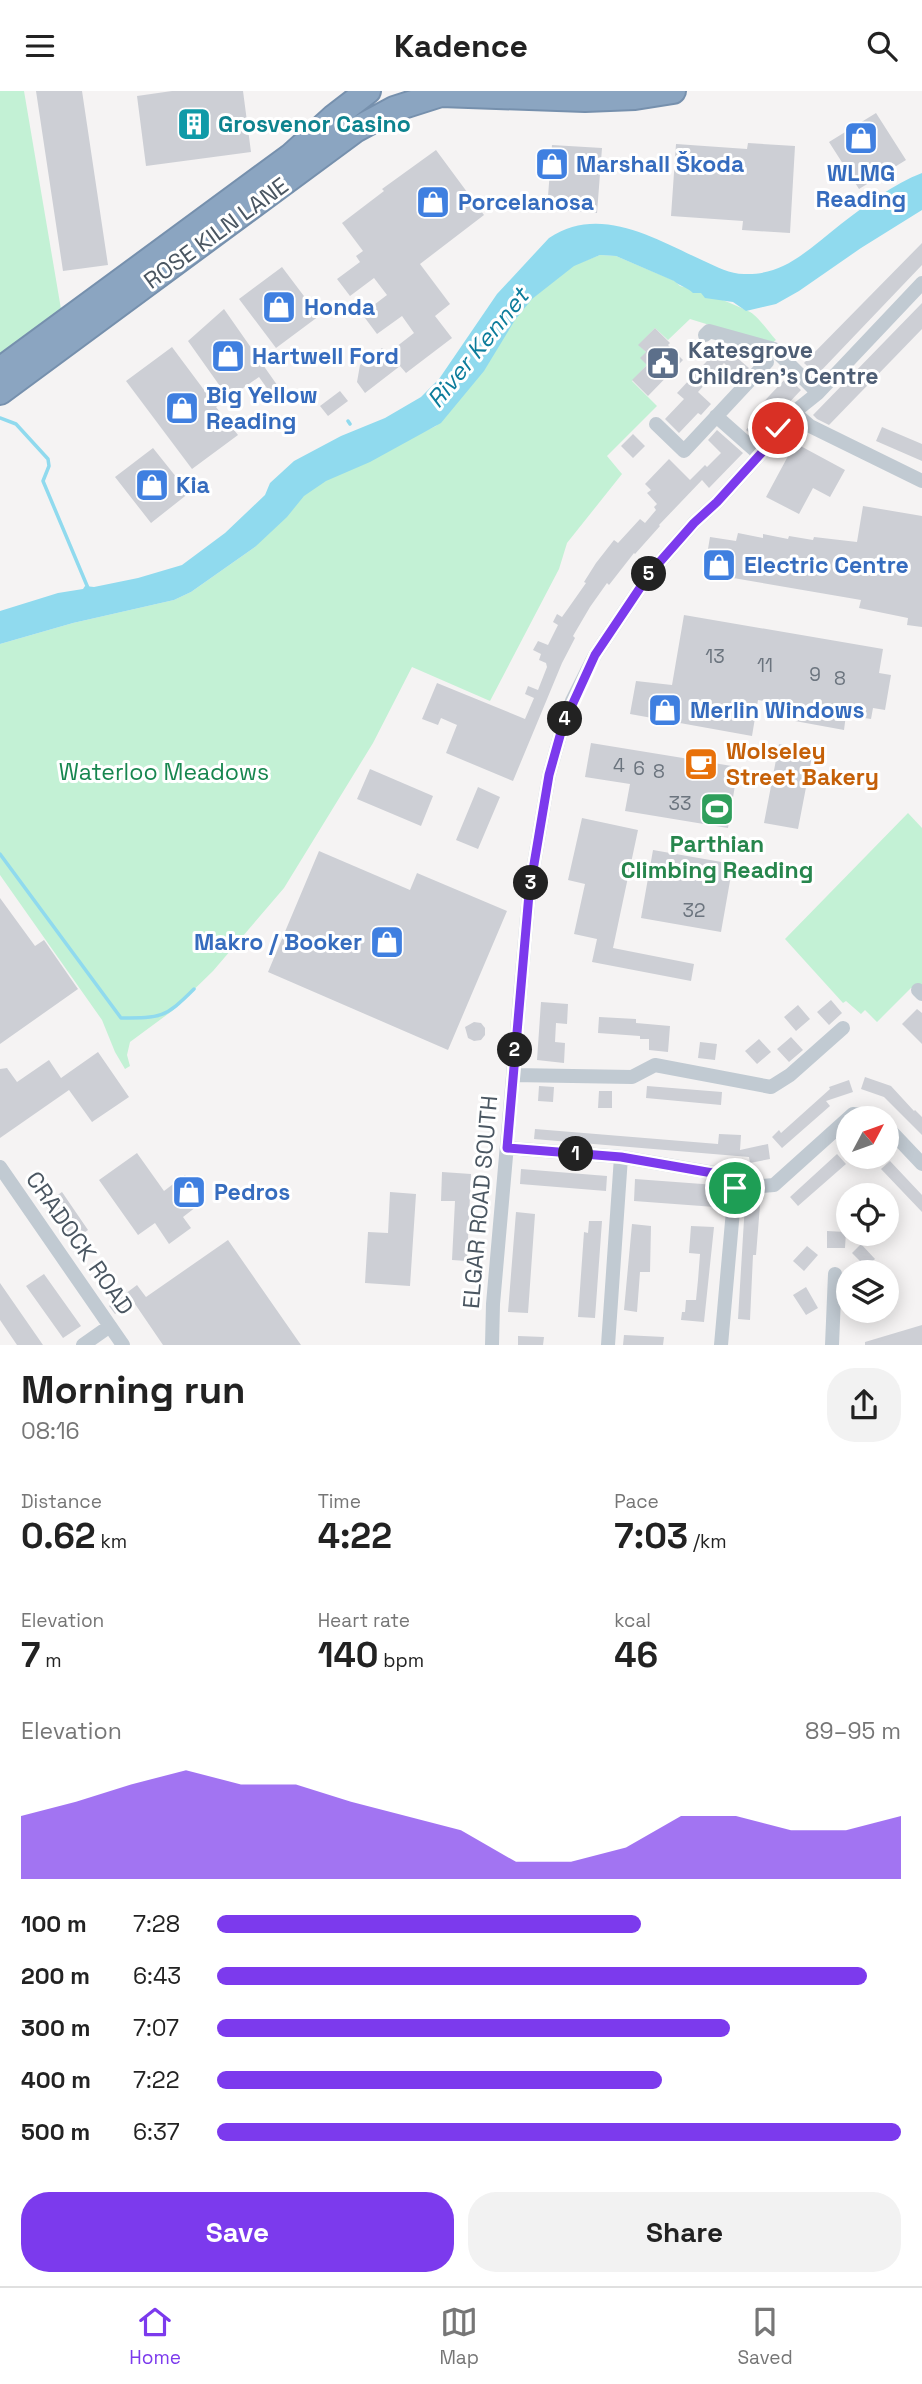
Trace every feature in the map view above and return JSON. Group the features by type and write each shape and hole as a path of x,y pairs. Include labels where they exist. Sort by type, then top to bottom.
{"highway":[{"name":"ROSE KILN LANE","path":"0,370 291,156 368,91"},
{"name":"ROSE KILN LANE","path":"0,392 355,130 394,109 441,94 585,99 635,97 673,91"}],"street":[{"path":"922,283 796,414 810,426 922,481"},
{"path":"705,335 709,331 774,349 818,393"},
{"path":"656,423 684,451 767,362"},
{"path":"716,417 759,454"},
{"name":"ELGAR ROAD SOUTH","path":"492,1345 492,1308 529,894 549,775 572,701 595,655 650,573 775,438 778,428"},
{"path":"513,1075 632,1077 655,1065 771,1087 790,1075 843,1028"},
{"path":"735,1188 774,1185 836,1129"},
{"path":"900,1141 922,1164"},
{"path":"507,1148 621,1157 724,1175 735,1188 720,1345"},
{"path":"608,1345 621,1157"},
{"name":"CRADOCK ROAD","path":"0,1167 123,1345"},
{"path":"832,1345 835,1274"},
{"path":"83,1345 110,1326"}],"green space":[{"path":"0,91 24,91 61,309 0,354"},
{"name":"Waterloo Meadows","path":"600,255 616,256 675,281 680,286 748,311 776,340 771,344 690,319 668,340 655,328 639,345 646,352 647,365 632,381 657,406 607,456 622,474 567,543 559,569 490,701 412,667 373,743 284,888 213,971 172,1011 130,1042 127,1055 130,1066 125,1069 102,1020 0,875 0,644 73,623 174,600 191,592 255,547 299,491 436,426 513,317 546,284 581,258 582,262"},
{"path":"908,813 922,828 922,986 911,988 877,1022 865,1010 861,1014 846,1001 843,1003 785,939"}],"water":[{"name":"River Kennet","path":"922,173 922,210 776,304 746,311 733,302 705,298 701,293 693,293 674,281 616,256 600,255 574,266 532,299 515,320 484,371 441,423 370,462 326,481 304,496 287,517 255,547 191,592 174,600 73,623 0,644 0,611 58,593 83,589 85,586 94,587 138,578 182,565 225,533 265,495 270,483 294,461 341,436 385,418 421,397 439,379 497,294 549,238 568,228 588,224 627,229 647,235 719,268 739,274 759,273 785,265 797,258 880,195"}],"building":[{"path":"36,91 82,91 108,265 63,271"},
{"name":"Grosvenor Casino","path":"172,91 243,91 251,152 146,166 137,96"},
{"path":"876,113 906,160 859,189 829,142"},
{"path":"748,143 795,146 790,233 742,230 743,221 671,216 676,144 747,149"},
{"path":"552,145 602,148 597,213 547,209"},
{"path":"436,150 484,215 420,264 450,304 435,316 452,338 406,373 400,366 365,393 357,382 360,365 382,348 387,354 414,333 402,316 377,334 362,314 387,295 374,278 350,296 337,279 360,262 356,256 363,251 342,223 384,191 382,189"},
{"path":"922,243 922,265 817,375 804,363"},
{"name":"Honda","path":"282,267 319,316 276,348 239,299"},
{"path":"922,303 922,329 829,425 817,419 813,415"},
{"name":"Big Yellow Reading","path":"224,309 282,392 274,398 259,377 216,407 238,435 192,469 126,381 172,347 210,398 222,389 188,341"},
{"name":"Katesgrove Children's Centre","path":"655,328 683,360 648,396 632,380 647,365 640,358 646,352 638,345"},
{"path":"722,345 749,368 739,378 724,363 698,392 711,404 679,433 665,419 684,399 677,393"},
{"path":"787,377 801,390 756,438 746,430 758,416 754,412"},
{"path":"340,391 348,401 328,416 320,406"},
{"path":"882,427 922,444 922,461 876,441"},
{"path":"717,430 743,453 709,488 702,480 634,553 609,585 607,583 590,607 573,636 575,638 513,781 446,753 457,725 441,718 438,725 422,719 437,683 525,719 534,698 525,694 528,686 538,690 547,667 546,663 539,660 541,654 533,650 538,641 548,645 558,625 553,622 557,614 562,617 614,540 618,543 640,519 645,523 656,510 654,507 657,504 647,493 651,490 645,484 669,459 690,480 721,453 708,440"},
{"path":"633,434 645,446 633,458 621,446"},
{"path":"795,443 845,470 830,497 813,488 799,514 766,497"},
{"name":"Kia","path":"153,448 189,493 151,523 115,477"},
{"path":"863,506 922,516 922,627 907,625 908,618 859,608 861,600 704,573 710,537 736,541 738,533 763,538 763,534 788,539 789,536 813,540 814,537 857,542"},
{"path":"684,615 883,649 879,673 891,675 885,710 873,708 871,719 846,715 844,730 784,719 787,705 758,700 752,736 630,714 636,681 672,685"},
{"path":"591,743 738,767 728,828 625,811 630,784 585,777"},
{"path":"779,744 813,751 798,829 764,823"},
{"path":"370,769 433,796 421,826 357,799"},
{"path":"478,787 500,797 478,849 456,840"},
{"path":"582,818 638,830 613,948 694,964 691,981 592,962 597,939 574,934 585,884 568,880"},
{"path":"653,850 733,864 721,932 641,918"},
{"name":"Makro / Booker","path":"319,851 410,890 417,873 507,911 448,1050 268,972"},
{"path":"0,898 35,946 44,940 78,989 0,1044"},
{"path":"831,1000 842,1013 829,1025 817,1012"},
{"path":"541,1002 568,1004 567,1024 556,1023 555,1042 565,1043 564,1063 537,1060"},
{"path":"798,1005 810,1019 796,1031 784,1017"},
{"path":"917,1009 922,1013 922,1044 902,1024"},
{"path":"599,1017 636,1019 636,1023 670,1026 668,1052 649,1050 649,1039 640,1039 640,1036 598,1033"},
{"path":"474,1022 481,1023 485,1028 485,1035 481,1040 468,1038 465,1027"},
{"path":"791,1037 803,1050 789,1062 777,1049"},
{"path":"759,1039 771,1052 757,1064 745,1051"},
{"path":"700,1042 717,1044 715,1060 698,1058"},
{"path":"98,1052 129,1097 92,1122 69,1090 0,1138 0,1069 7,1068 17,1082 49,1060 61,1078"},
{"path":"865,1077 891,1086 922,1117 922,1135 900,1113 900,1106 893,1106 884,1097 861,1089"},
{"path":"849,1080 853,1092 826,1101 830,1106 782,1148 772,1137 779,1130 781,1133 830,1089 829,1087"},
{"path":"539,1086 554,1087 553,1102 538,1101"},
{"path":"647,1086 722,1092 721,1105 646,1098"},
{"path":"599,1091 612,1091 612,1108 598,1108"},
{"path":"535,1129 718,1144 719,1134 741,1135 740,1150 768,1144 770,1159 750,1163 749,1157 534,1139"},
{"path":"137,1153 164,1191 185,1175 205,1200 183,1217 191,1228 169,1244 155,1223 138,1235 99,1180"},
{"path":"836,1155 836,1169 840,1169 798,1206 790,1197"},
{"path":"521,1169 607,1176 606,1191 520,1184"},
{"path":"881,1169 898,1169 922,1195 922,1212 899,1188 899,1183 894,1183"},
{"path":"442,1172 471,1174 467,1261 452,1260 455,1201 441,1201"},
{"path":"635,1179 716,1185 715,1207 634,1201"},
{"path":"62,1192 88,1230 70,1242 44,1204"},
{"path":"390,1192 416,1194 410,1286 365,1283 368,1232 388,1233"},
{"path":"745,1203 760,1205 756,1255 753,1255 750,1320 738,1319"},
{"path":"516,1212 535,1214 528,1313 508,1312"},
{"path":"589,1221 602,1221 595,1318 578,1317 584,1232 588,1233"},
{"path":"632,1224 651,1226 650,1272 640,1272 637,1312 624,1310"},
{"path":"691,1226 714,1227 704,1322 681,1320 686,1300 696,1300 700,1254 689,1253"},
{"path":"827,1231 836,1231 836,1246 845,1248 827,1248"},
{"path":"228,1240 301,1345 163,1345 133,1301 115,1314 109,1306 137,1285 146,1297"},
{"path":"807,1246 818,1255 804,1271 793,1261"},
{"path":"863,1246 875,1259 859,1260 852,1253"},
{"path":"44,1274 81,1326 63,1338 26,1286"},
{"path":"0,1283 43,1345 17,1345 0,1320"},
{"path":"806,1287 818,1308 806,1315 793,1295"},
{"path":"922,1325 922,1345 865,1345 865,1342"},
{"path":"624,1335 664,1337 663,1345 623,1345"},
{"path":"518,1336 544,1337 543,1345 518,1345"}],"waterway":[{"path":"0,418 16,424 48,459 49,466 43,481 88,588"},
{"path":"0,854 121,1018 145,1018 162,1014 176,1006 194,989"}],"place":[{"name":"Grosvenor Casino","path":"194,124"},
{"name":"WLMG Reading","path":"861,138"},
{"name":"Marshall Škoda","path":"552,164"},
{"name":"Porcelanosa","path":"433,202"},
{"name":"Honda","path":"279,307"},
{"name":"Hartwell Ford","path":"228,356"},
{"name":"Katesgrove Children's Centre","path":"663,363"},
{"name":"Big Yellow Reading","path":"182,408"},
{"name":"Kia","path":"152,485"},
{"name":"Electric Centre","path":"719,565"},
{"name":"Merlin Windows","path":"665,710"},
{"name":"Wolseley Street Bakery","path":"701,764"},
{"name":"Parthian Climbing Reading","path":"717,809"},
{"name":"Makro / Booker","path":"387,942"},
{"name":"Pedros","path":"189,1192"}],"route":[{"path":"735,1188 724,1175 621,1157 507,1148 529,894 549,775 572,701 595,655 650,573 775,438 778,428"}]}
